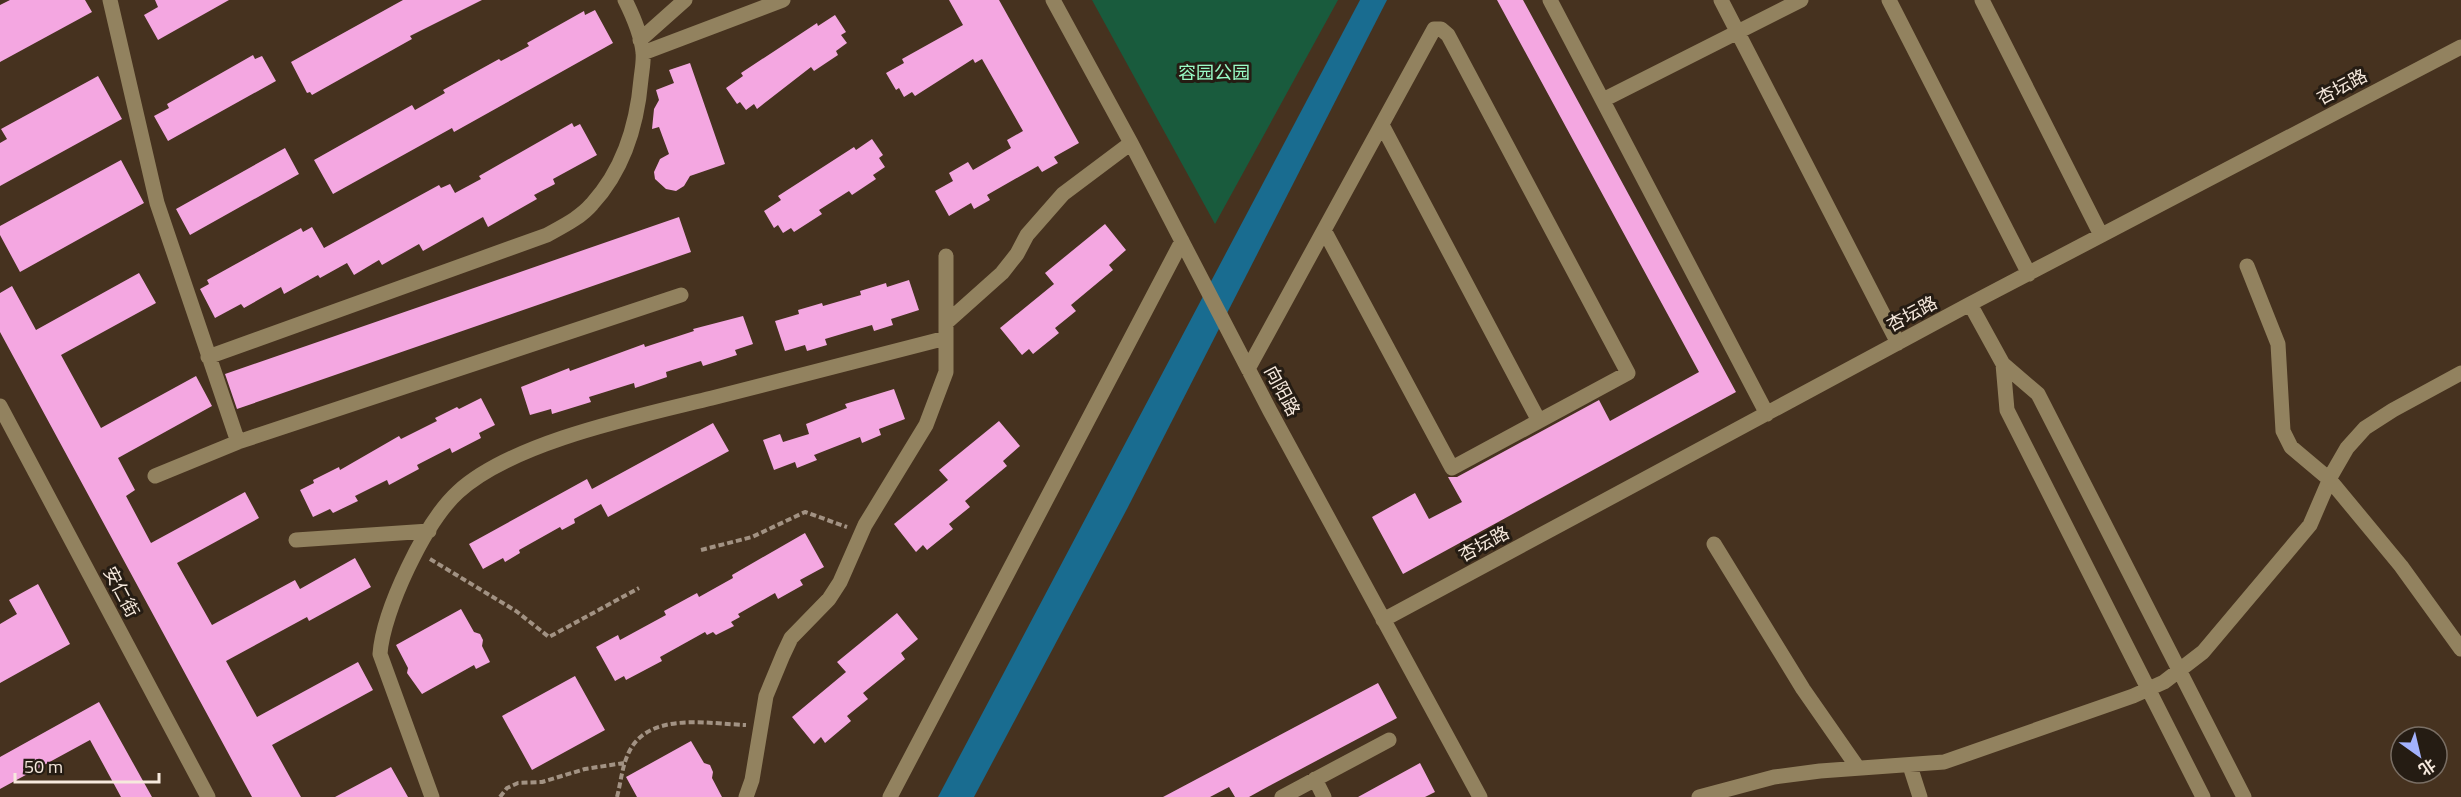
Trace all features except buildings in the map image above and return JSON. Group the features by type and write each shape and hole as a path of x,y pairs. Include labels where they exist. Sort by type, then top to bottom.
{"street":[{"path":"110,0 157,203 238,442"},
{"path":"208,357 547,235 573,221 591,206 609,183 629,146 639,104 641,47 635,21 625,0"},
{"path":"641,47 685,0"},
{"path":"641,47 783,0"},
{"name":"向阳路","path":"1053,0 1131,143 1248,369 1480,797"},
{"path":"1550,0 1767,414"},
{"path":"1721,0 1898,343"},
{"path":"1602,100 1801,0"},
{"path":"1889,0 2029,274"},
{"path":"1982,0 2101,235"},
{"path":"1248,369 1324,230 1382,125 1434,29 1441,29 1448,35 1628,373 1452,468 1324,230"},
{"name":"杏坛路","path":"1383,620 1970,304 2461,46"},
{"path":"1382,125 1539,421"},
{"path":"432,797 380,654 381,638 416,552 443,508 459,491 498,464 525,452 633,418 946,331 1002,273 1017,254 1027,235 1063,194 1131,143"},
{"path":"890,797 1182,241"},
{"path":"746,797 752,780 766,696 791,638 829,599 840,582 861,534 926,425 946,372 946,256"},
{"path":"2247,266 2278,344 2283,431 2291,447 2329,479 2401,566 2461,649"},
{"path":"155,476 238,442 681,295"},
{"path":"1970,304 2002,364 2007,410 2204,797"},
{"path":"2002,364 2038,394 2244,797"},
{"path":"1699,797 1774,777 1944,762 2149,689 2180,671 2203,652 2310,525 2329,479 2347,448 2365,428 2461,373"},
{"name":"安仁街","path":"0,406 208,797"},
{"path":"296,540 429,531"},
{"path":"1714,544 1803,689 1858,768"},
{"path":"1282,797 1389,740"},
{"path":"1910,766 1920,797"},
{"path":"1315,779 1324,797"}],"path":[{"path":"701,550 752,537 805,512 830,518 861,534"},
{"path":"416,552 516,611 549,637 639,588"},
{"path":"617,797 624,763 638,740 657,727 677,723 761,725"},
{"path":"500,797 507,788 518,783 542,782 585,769 624,763"}],"green space":[{"name":"容园公园","path":"1092,0 1338,0 1215,224"}],"water":[{"path":"1360,0 1387,0 1128,507 974,797 938,797"}]}
